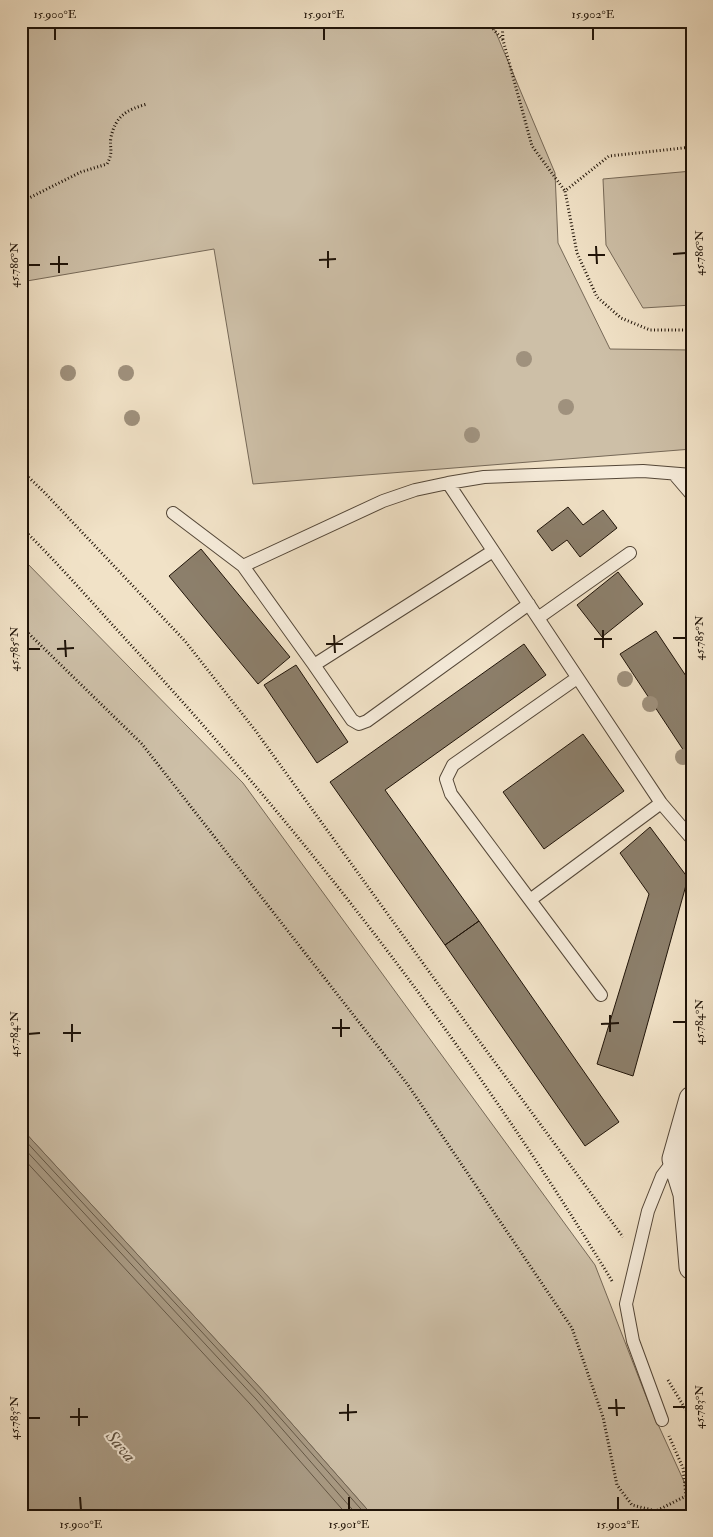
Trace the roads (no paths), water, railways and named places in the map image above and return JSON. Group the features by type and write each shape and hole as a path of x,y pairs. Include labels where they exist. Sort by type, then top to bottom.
{"street":[{"path":"692,1099 675,1159 686,1194 692,1268"}],"lane":[{"path":"243,566 383,501 415,490 448,483 484,477 643,471 692,475"},
{"path":"674,474 692,495"},
{"path":"448,483 661,803 692,839"},
{"path":"173,512 243,566 352,720 359,724 368,721 529,604"},
{"path":"314,665 493,551"},
{"path":"538,618 630,553"},
{"path":"577,678 453,765 446,779 451,794 601,995"},
{"path":"530,900 661,803"},
{"path":"662,1420 634,1341 626,1304 648,1211 662,1176 675,1159"}],"water":[{"name":"Sava","path":"21,1128 264,1392 373,1516 21,1516"}]}
